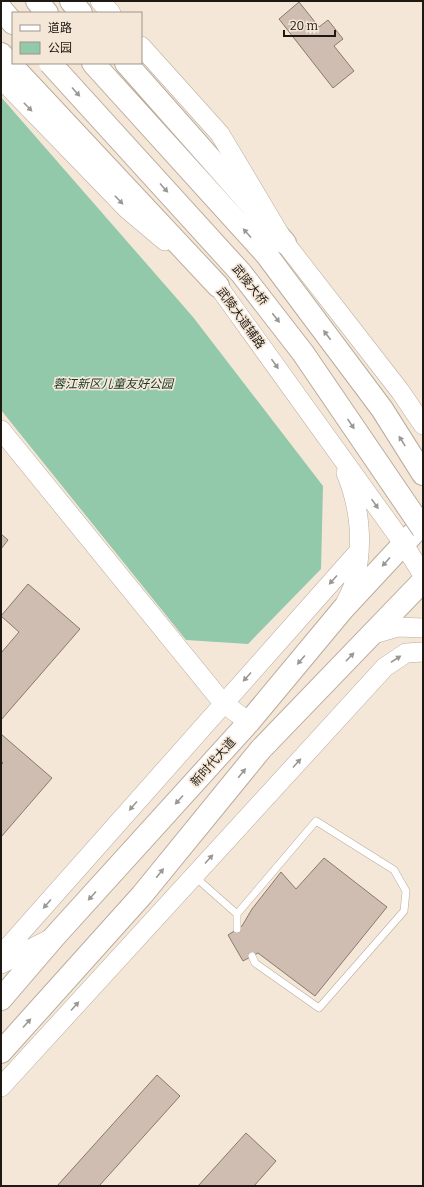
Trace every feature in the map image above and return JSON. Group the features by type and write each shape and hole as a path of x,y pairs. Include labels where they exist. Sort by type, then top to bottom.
{"main road":[{"path":"37,1 46,12"},
{"path":"71,1 80,12"},
{"path":"1,9 12,22"},
{"path":"1,54 218,286"},
{"name":"武陵大桥","path":"51,64 241,273 302,353 423,529"},
{"path":"94,64 266,254 382,409 423,474"},
{"path":"127,64 285,243"},
{"name":"新时代大道","path":"1,999 55,936 249,722 343,609 423,523"},
{"path":"1,1052 142,895 261,749 423,581"}],"street":[{"path":"100,1 110,12"},
{"path":"142,47 220,134 285,243 420,418"},
{"name":"武陵大道辅路","path":"1,79 127,209 218,286 403,543 423,575"},
{"path":"1,430 223,703 249,722"},
{"path":"329,440 342,464 360,520 359,551 354,582 343,609"},
{"path":"1,955 359,551"},
{"path":"371,635 398,627 423,628"},
{"path":"1,1087 385,667 406,653 423,652"},
{"path":"118,959 142,895"},
{"path":"1,964 55,936"}],"lane":[{"path":"237,930 237,914 316,821 394,870 406,891 404,911 319,1008 255,963 252,956"},
{"path":"194,876 237,914"}],"green space":[{"name":"蓉江新区儿童友好公园","path":"1,97 193,317 323,486 321,569 248,644 186,640 1,410"}],"building":[{"path":"299,2 319,27 328,20 343,39 334,46 354,71 333,88 279,19"},
{"path":"1,534 8,540 1,549"},
{"path":"28,584 80,629 1,720 1,653 19,632 1,616"},
{"path":"1,734 52,778 1,837 1,765 3,763 1,761"},
{"path":"324,858 387,907 315,996 258,953 243,961 228,935 242,926 252,909 281,872 296,889"},
{"path":"157,1075 180,1096 99,1186 57,1186"},
{"path":"246,1133 276,1161 254,1186 198,1186"}]}
